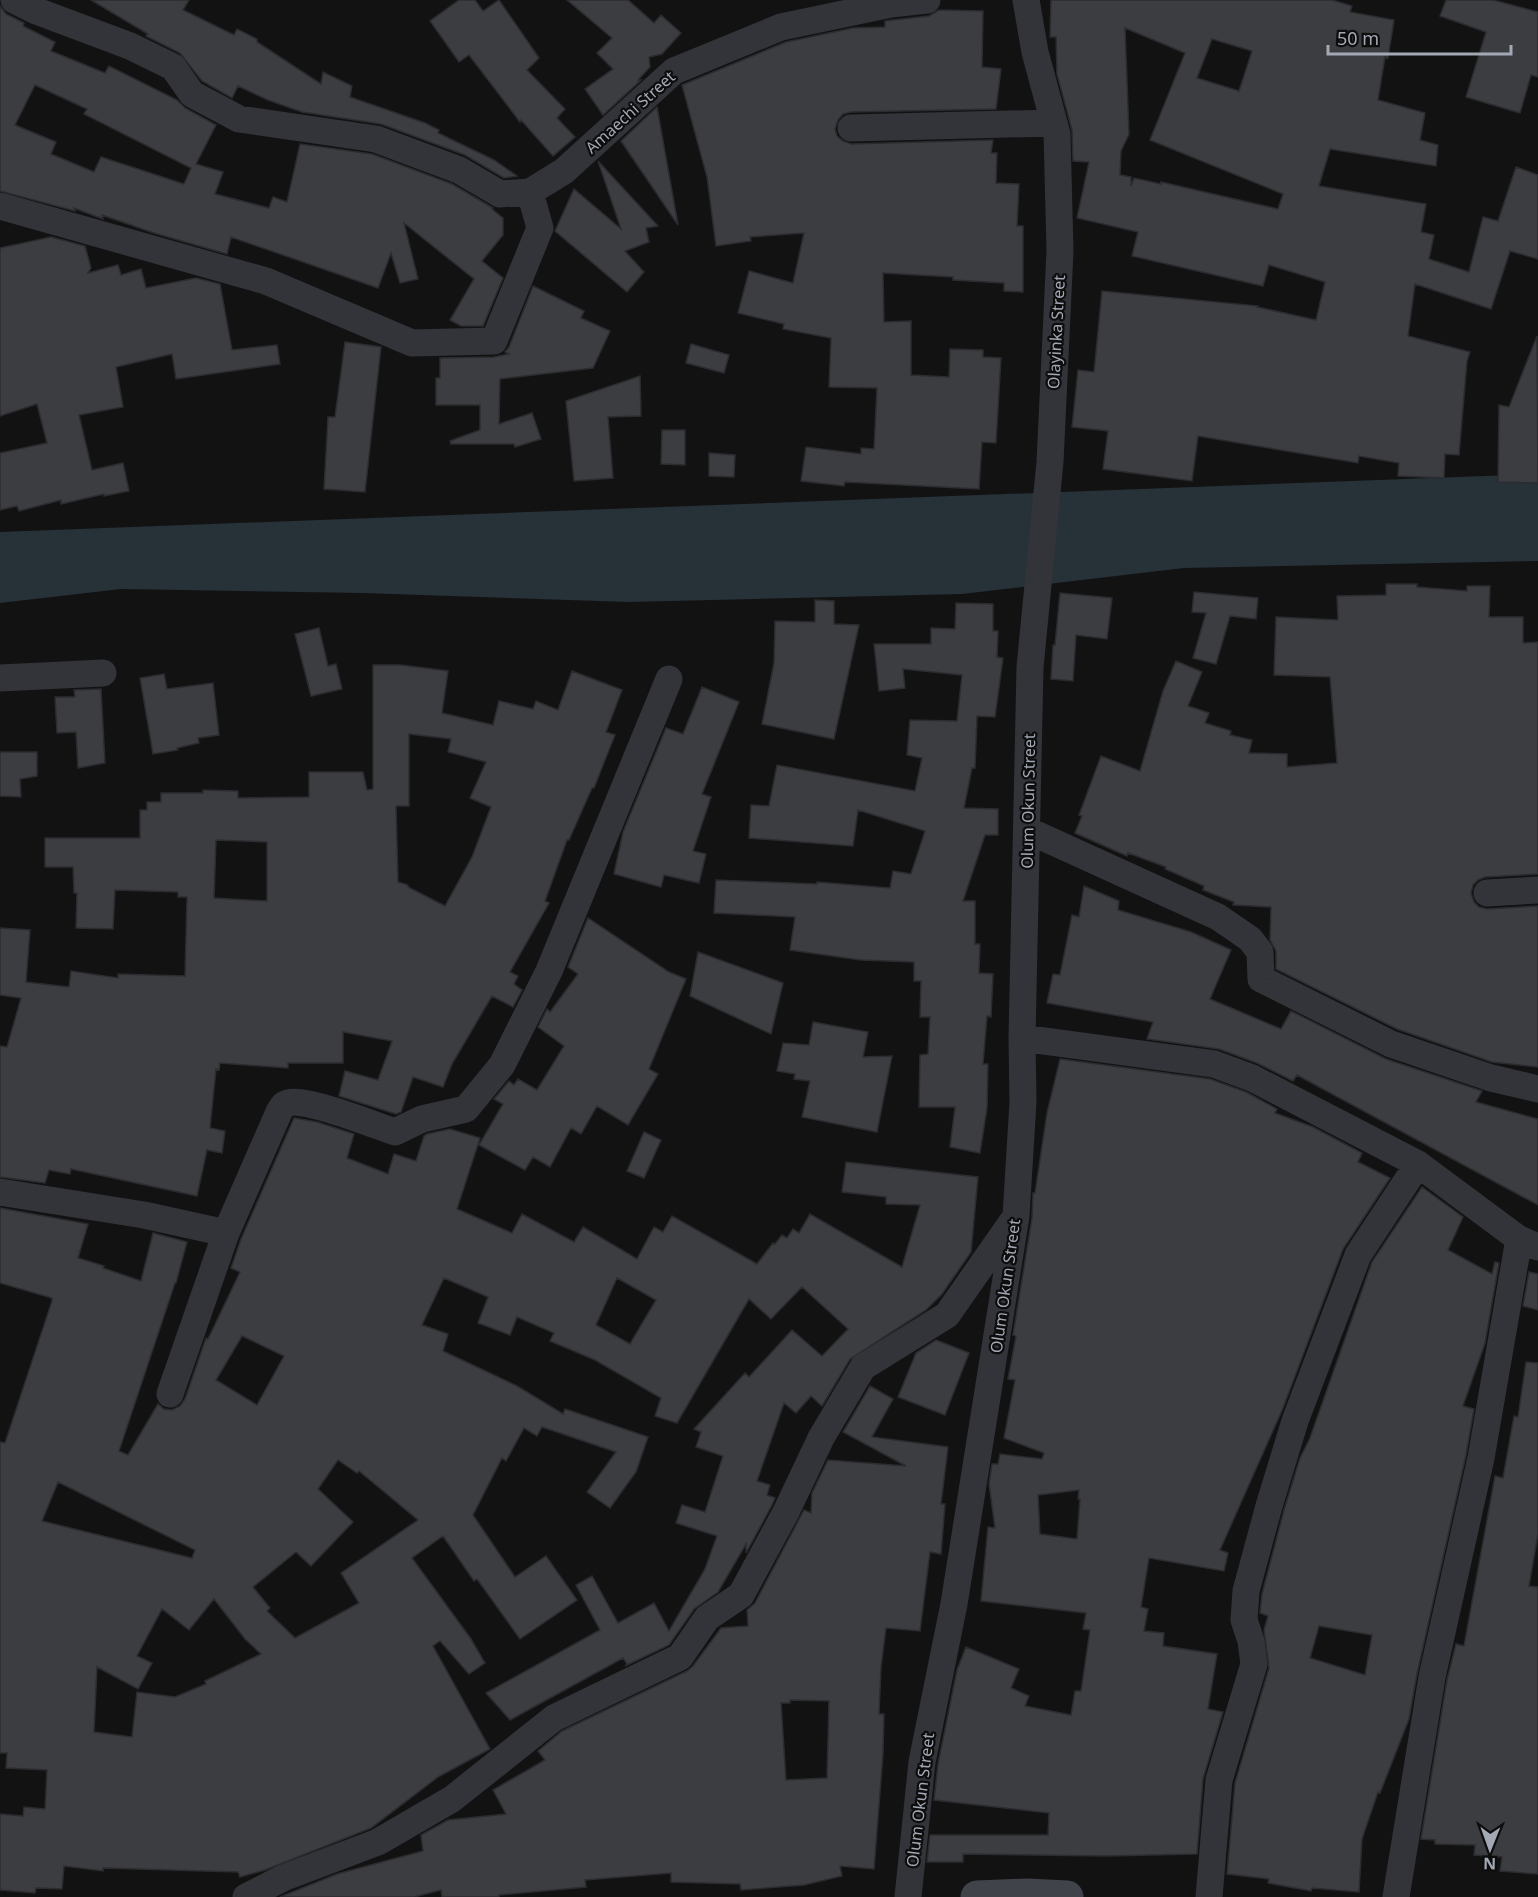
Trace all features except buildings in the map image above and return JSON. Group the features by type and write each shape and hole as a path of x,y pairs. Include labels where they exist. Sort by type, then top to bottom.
{"main road":[{"path":"977,1897 1028,1895 1066,1897"}],"street":[{"name":"Amaechi Street","path":"530,192 564,171 674,71 781,27 891,2 927,0"},
{"name":"Olayinka Street","path":"1026,0 1035,52 1055,129 1060,251 1050,462 1030,667"},
{"path":"0,206 266,281 412,343 494,341 540,228 530,192 500,194 459,170 376,139 239,119 192,94 173,67 29,3"},
{"path":"851,128 1055,129"},
{"name":"Olum Okun Street","path":"908,1897 922,1762 954,1604 1016,1216 1023,1102 1022,1038 1030,667"},
{"path":"0,678 103,673"},
{"path":"170,1394 226,1233 279,1112 285,1104 293,1102 314,1104 395,1132 422,1119 466,1109 502,1065 549,970 669,679"},
{"path":"1027,830 1218,917 1250,939 1260,952 1261,978 1291,995 1391,1044 1491,1078 1538,1089"},
{"path":"1487,893 1538,890"},
{"path":"1022,1038 1214,1064 1252,1078 1418,1164 1529,1243 1432,1677 1396,1897"},
{"path":"1209,1897 1218,1780 1254,1664 1251,1641 1244,1620 1246,1591 1269,1506 1295,1421 1358,1255 1418,1164"},
{"path":"0,1192 144,1215 226,1233"},
{"path":"246,1897 283,1878 378,1842 452,1798 554,1718 680,1657 707,1618 741,1595 786,1512 821,1438 863,1367 947,1315 1016,1216"}],"shaded area":[{"path":"1538,474 1538,561 1184,568 962,594 629,602 362,593 121,589 0,603 0,532"}]}
